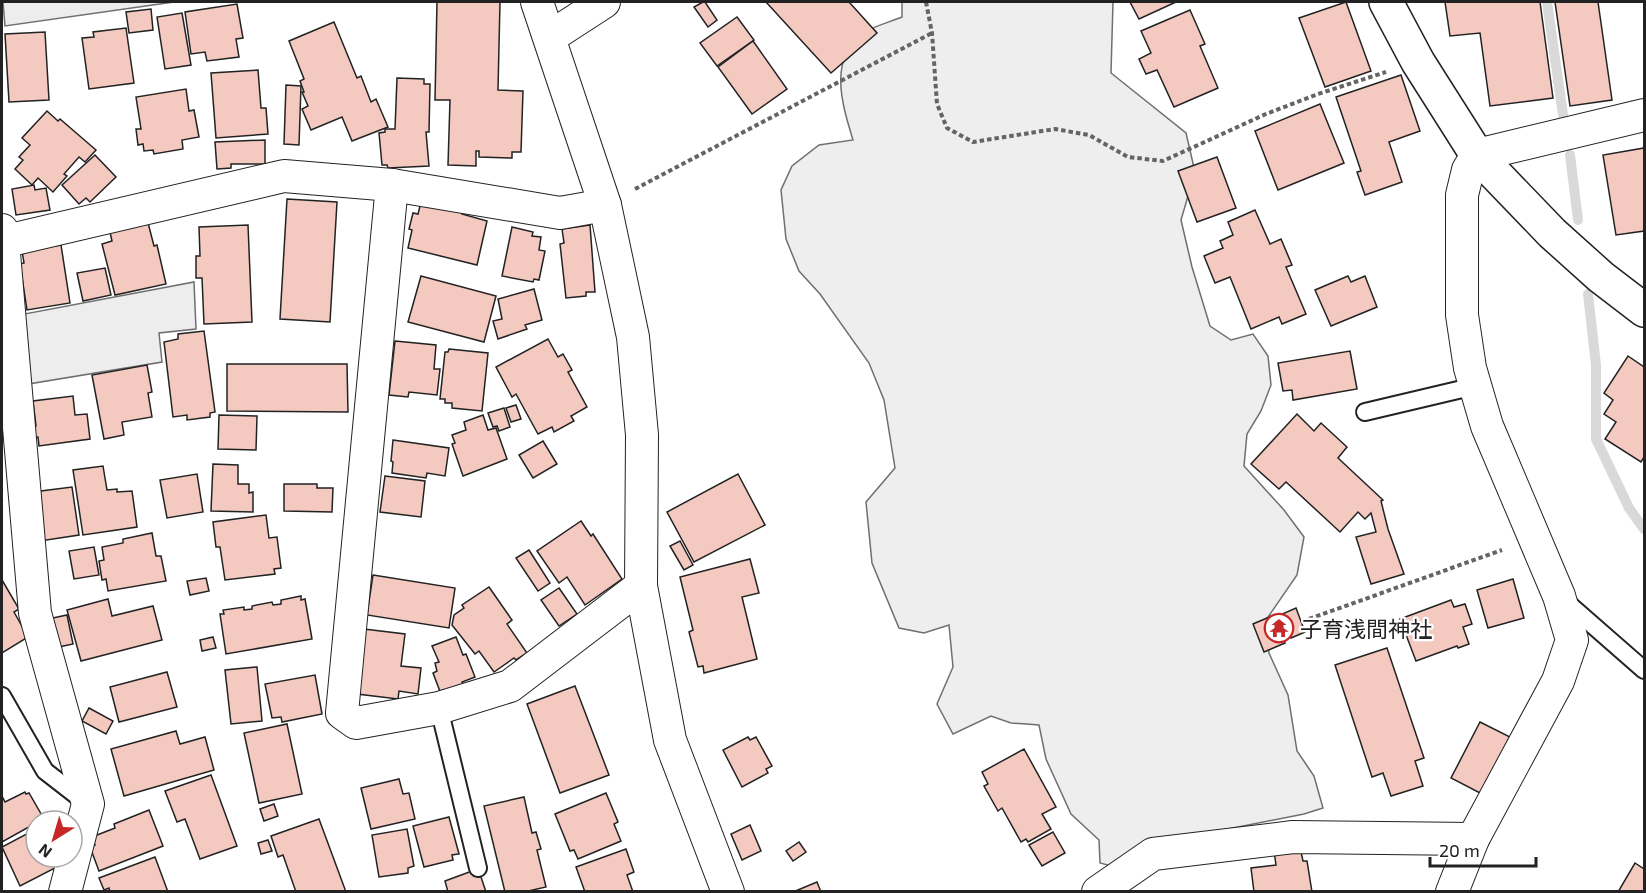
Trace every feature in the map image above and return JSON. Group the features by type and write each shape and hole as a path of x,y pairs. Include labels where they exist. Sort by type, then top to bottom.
{"street":[{"path":"537,2 604,206 634,348 642,435 641,586 670,740 728,891"},
{"path":"550,37 604,2"},
{"path":"1386,2 1418,62 1477,155 1552,233 1601,277 1644,310"},
{"path":"1452,891 1473,839 1558,681 1572,640 1559,596 1487,426 1470,368 1462,315 1461,195 1468,170 1477,155 1644,115"},
{"path":"2,242 284,176 392,185 560,213 604,206"},
{"path":"392,185 342,713 356,723 439,708 510,686 641,586"},
{"path":"2,230 35,613 88,804 65,891"},
{"path":"1098,891 1153,854 1293,837 1473,839"}],"lane":[{"path":"1365,412 1475,386"},
{"path":"1559,596 1644,670"},
{"path":"2,696 45,771 88,804"},
{"path":"439,708 478,868"}],"path":[{"path":"926,2 932,33 937,104 947,128 973,142 1055,129 1089,135 1128,157 1163,161 1266,114 1318,94 1418,62"},
{"path":"604,206 932,33"},
{"path":"1309,619 1534,538"}],"shaded area":[{"path":"3,2 174,2 5,26"},
{"path":"902,2 1113,2 1111,73 1186,133 1195,172 1181,220 1210,326 1231,340 1253,334 1268,356 1271,385 1261,411 1247,434 1244,466 1284,510 1304,537 1297,575 1264,623 1269,653 1288,695 1297,751 1314,776 1323,808 1223,830 1115,867 1100,863 1099,840 1071,814 1046,759 1039,725 1011,723 991,716 953,734 937,704 953,667 949,625 924,633 899,628 872,563 866,502 895,468 884,400 869,363 820,294 799,271 786,239 781,190 792,166 819,145 853,140 842,97 842,69 845,56 852,44 863,33 902,17"},
{"path":"194,282 196,329 159,333 162,362 22,385 19,315"}],"building":[{"path":"437,2 500,2 498,90 523,91 521,152 512,152 512,158 479,157 479,151 476,151 476,166 448,165 450,100 435,100"},
{"path":"703,2 717,20 708,27 694,7"},
{"path":"766,2 849,2 877,33 831,73"},
{"path":"1130,2 1176,2 1139,19"},
{"path":"1346,2 1371,71 1325,87 1299,18"},
{"path":"1445,2 1540,2 1553,98 1490,106 1480,33 1450,36"},
{"path":"1555,2 1598,2 1612,100 1570,106"},
{"path":"237,4 243,38 236,39 239,57 207,61 205,52 191,54 185,12"},
{"path":"151,9 153,30 129,33 126,12"},
{"path":"1190,10 1205,44 1200,46 1218,88 1174,107 1157,70 1146,74 1139,59 1151,53 1141,31"},
{"path":"182,13 191,65 165,69 157,17"},
{"path":"737,17 754,40 717,66 700,43"},
{"path":"334,22 357,78 361,76 371,102 376,99 388,127 352,141 342,117 311,130 302,109 308,106 300,81 304,79 289,41"},
{"path":"126,28 134,83 89,89 82,38 94,37 93,32"},
{"path":"45,32 49,100 9,102 5,34"},
{"path":"753,41 787,89 752,114 718,67"},
{"path":"258,70 261,108 266,108 268,134 216,138 211,73"},
{"path":"1401,75 1420,131 1389,142 1402,182 1365,195 1357,172 1361,171 1336,97"},
{"path":"397,78 424,79 424,84 430,84 429,132 426,132 429,166 388,168 387,165 382,165 379,133 385,132 385,129 395,129"},
{"path":"286,85 301,86 299,145 284,144"},
{"path":"186,89 189,111 194,110 199,137 182,140 183,149 154,154 153,150 144,151 143,144 138,145 136,129 141,129 136,97"},
{"path":"1320,104 1344,163 1278,190 1255,131"},
{"path":"47,111 58,121 60,119 96,150 85,162 79,157 64,174 67,176 53,192 38,178 32,185 15,169 23,160 19,157 30,145 22,138"},
{"path":"265,140 265,164 231,164 231,168 217,169 215,142"},
{"path":"1644,148 1644,231 1616,235 1603,155"},
{"path":"95,155 116,177 90,202 86,198 79,204 62,185"},
{"path":"1217,157 1236,208 1197,222 1178,171"},
{"path":"34,185 35,190 46,188 50,210 16,215 12,189"},
{"path":"287,199 337,202 330,322 280,319"},
{"path":"421,202 463,209 462,214 487,221 477,265 408,248 413,213 418,214"},
{"path":"1255,210 1270,244 1281,239 1292,265 1286,267 1306,314 1282,324 1279,317 1251,329 1230,277 1215,283 1204,256 1223,248 1220,241 1233,235 1228,222"},
{"path":"146,215 154,246 157,245 166,284 115,295 102,244 112,241 108,223"},
{"path":"248,225 252,322 204,324 202,278 196,278 196,256 200,256 199,227"},
{"path":"590,225 595,292 586,292 586,296 566,298 560,244 564,243 562,229"},
{"path":"512,227 533,232 532,236 541,237 539,250 545,251 539,280 534,279 533,282 502,276"},
{"path":"61,245 70,303 27,310 20,264 24,263 22,251"},
{"path":"105,268 111,295 83,301 77,273"},
{"path":"421,276 496,296 484,342 408,322"},
{"path":"1348,276 1351,282 1365,276 1377,307 1331,326 1315,290"},
{"path":"534,289 542,320 525,325 527,329 498,339 493,321 502,319 498,299"},
{"path":"204,331 215,412 210,413 210,417 187,420 187,415 173,417 164,342 178,339 178,334"},
{"path":"548,339 558,357 563,354 572,370 568,372 587,407 571,416 574,421 554,432 552,427 538,434 516,394 512,397 496,367"},
{"path":"395,341 436,345 434,369 440,369 437,395 409,392 408,397 389,395"},
{"path":"449,349 488,353 482,411 452,408 452,403 445,403 445,399 440,399 445,352"},
{"path":"1350,351 1357,389 1293,400 1292,390 1283,391 1278,363"},
{"path":"1628,356 1644,367 1644,457 1641,462 1605,439 1616,422 1604,414 1613,400 1604,393"},
{"path":"227,364 347,364 348,412 227,411"},
{"path":"147,365 152,392 148,393 152,417 122,422 124,435 104,439 92,375"},
{"path":"73,396 75,415 87,414 90,439 39,446 38,437 32,438 30,427 36,426 33,401"},
{"path":"516,405 521,419 511,422 506,408"},
{"path":"504,408 510,427 499,431 497,426 493,427 488,413"},
{"path":"1297,414 1314,431 1321,423 1347,447 1338,458 1383,500 1381,501 1388,529 1404,574 1371,584 1356,537 1376,532 1371,513 1365,519 1358,512 1340,532 1286,482 1279,489 1251,464"},
{"path":"219,415 257,416 256,450 218,449"},
{"path":"483,415 488,430 496,428 507,459 463,476 452,444 455,443 452,435 466,430 464,422"},
{"path":"393,440 449,448 445,476 427,473 426,478 392,473"},
{"path":"543,441 557,464 533,478 519,455"},
{"path":"213,464 238,465 238,484 249,484 249,493 253,492 253,512 211,511"},
{"path":"103,466 107,490 132,491 137,527 83,535 73,470"},
{"path":"197,474 203,512 167,518 160,480"},
{"path":"738,474 765,525 694,562 667,512"},
{"path":"385,476 425,481 421,517 380,512"},
{"path":"284,484 317,484 317,488 333,488 332,512 284,511"},
{"path":"72,487 79,535 40,541 33,492"},
{"path":"266,515 269,538 277,537 281,568 274,569 275,574 225,580 220,547 216,547 213,522"},
{"path":"581,521 591,536 593,534 622,579 585,605 567,577 559,583 537,551"},
{"path":"152,533 156,556 161,556 166,581 108,591 106,579 102,580 99,561 104,560 102,547 123,543 123,539"},
{"path":"680,541 693,565 684,570 670,546"},
{"path":"94,547 99,575 74,579 69,551"},
{"path":"529,550 550,583 538,591 516,558"},
{"path":"750,559 759,593 742,597 757,659 704,673 703,666 698,667 689,632 693,630 680,577"},
{"path":"373,575 455,588 449,628 367,615"},
{"path":"206,578 209,591 190,595 187,581"},
{"path":"1513,579 1524,618 1488,628 1477,590"},
{"path":"2,580 19,609 14,612 28,637 2,653"},
{"path":"489,587 512,620 507,624 527,653 516,660 514,658 494,672 479,651 475,654 452,625 454,615 464,608 462,605"},
{"path":"559,588 577,614 559,626 541,600"},
{"path":"301,596 301,600 305,599 312,639 226,654 220,614 224,614 223,610 244,607 244,610 252,609 252,606 272,602 273,605 281,604 281,600"},
{"path":"108,599 112,616 153,606 162,640 81,661 67,610"},
{"path":"1451,600 1454,607 1465,604 1472,624 1463,627 1469,644 1416,661 1400,619"},
{"name":"子育浅間神社","path":"1296,608 1305,632 1291,638 1289,635 1283,637 1285,643 1264,652 1253,624 1274,615 1276,620 1282,618 1280,615"},
{"path":"67,615 73,644 54,648 48,619"},
{"path":"364,629 405,634 401,666 421,668 418,694 399,691 398,699 357,694"},
{"path":"213,637 216,648 202,651 200,640"},
{"path":"456,637 475,677 462,682 464,685 441,694 433,673 437,671 435,663 439,662 432,646"},
{"path":"1387,648 1424,758 1415,761 1423,786 1391,796 1383,773 1372,777 1335,665"},
{"path":"257,667 262,721 231,724 225,670"},
{"path":"167,672 177,707 119,722 110,687"},
{"path":"315,675 322,714 282,722 281,717 272,718 265,684"},
{"path":"575,686 609,775 560,793 527,704"},
{"path":"89,708 113,721 106,734 82,721"},
{"path":"1480,722 1510,737 1480,793 1451,778"},
{"path":"287,724 302,794 259,803 244,733"},
{"path":"176,731 180,744 205,737 214,770 124,796 111,749"},
{"path":"748,737 750,740 756,737 772,766 766,769 768,773 742,787 723,750"},
{"path":"1024,749 1056,807 1042,814 1051,829 1028,842 1026,839 1021,842 1002,808 998,811 984,786 988,784 982,772"},
{"path":"211,775 237,846 200,859 185,819 177,822 165,791"},
{"path":"399,779 403,794 409,793 415,819 371,829 361,788"},
{"path":"25,792 29,793 38,809 24,809 24,830 2,842 3,798 5,802"},
{"path":"606,793 618,822 614,824 621,841 578,859 574,850 570,851 555,814"},
{"path":"524,797 532,833 536,832 541,849 537,850 546,887 524,892 505,892 484,806"},
{"path":"274,804 278,816 264,821 260,809"},
{"path":"149,810 163,846 99,871 90,847 95,845 92,837 115,828 114,824"},
{"path":"449,817 459,854 452,855 453,860 424,867 413,826"},
{"path":"319,819 346,892 296,892 283,855 278,857 271,836"},
{"path":"750,825 761,851 742,860 731,834"},
{"path":"407,829 414,866 408,868 408,873 379,877 372,835"},
{"path":"1053,832 1065,853 1042,866 1029,845"},
{"path":"24,835 24,869 53,869 20,886 2,847"},
{"path":"268,840 272,851 261,854 258,843"},
{"path":"799,842 806,852 793,861 786,851"},
{"path":"1300,847 1303,861 1307,861 1312,892 1254,892 1251,868 1276,865 1274,851"},
{"path":"626,849 634,872 627,875 633,892 585,892 576,867"},
{"path":"155,857 168,892 110,892 109,888 104,890 99,878"},
{"path":"1635,863 1644,869 1644,892 1618,892"},
{"path":"472,871 474,876 480,874 486,892 448,892 445,881"},
{"path":"817,882 821,892 793,892"}],"waterway":[{"path":"1547,2 1563,115"},
{"path":"1570,155 1578,220"},
{"path":"1588,294 1596,365 1596,439 1629,508 1644,529"}],"place":[{"name":"子育浅間神社","path":"1279,628"}]}
